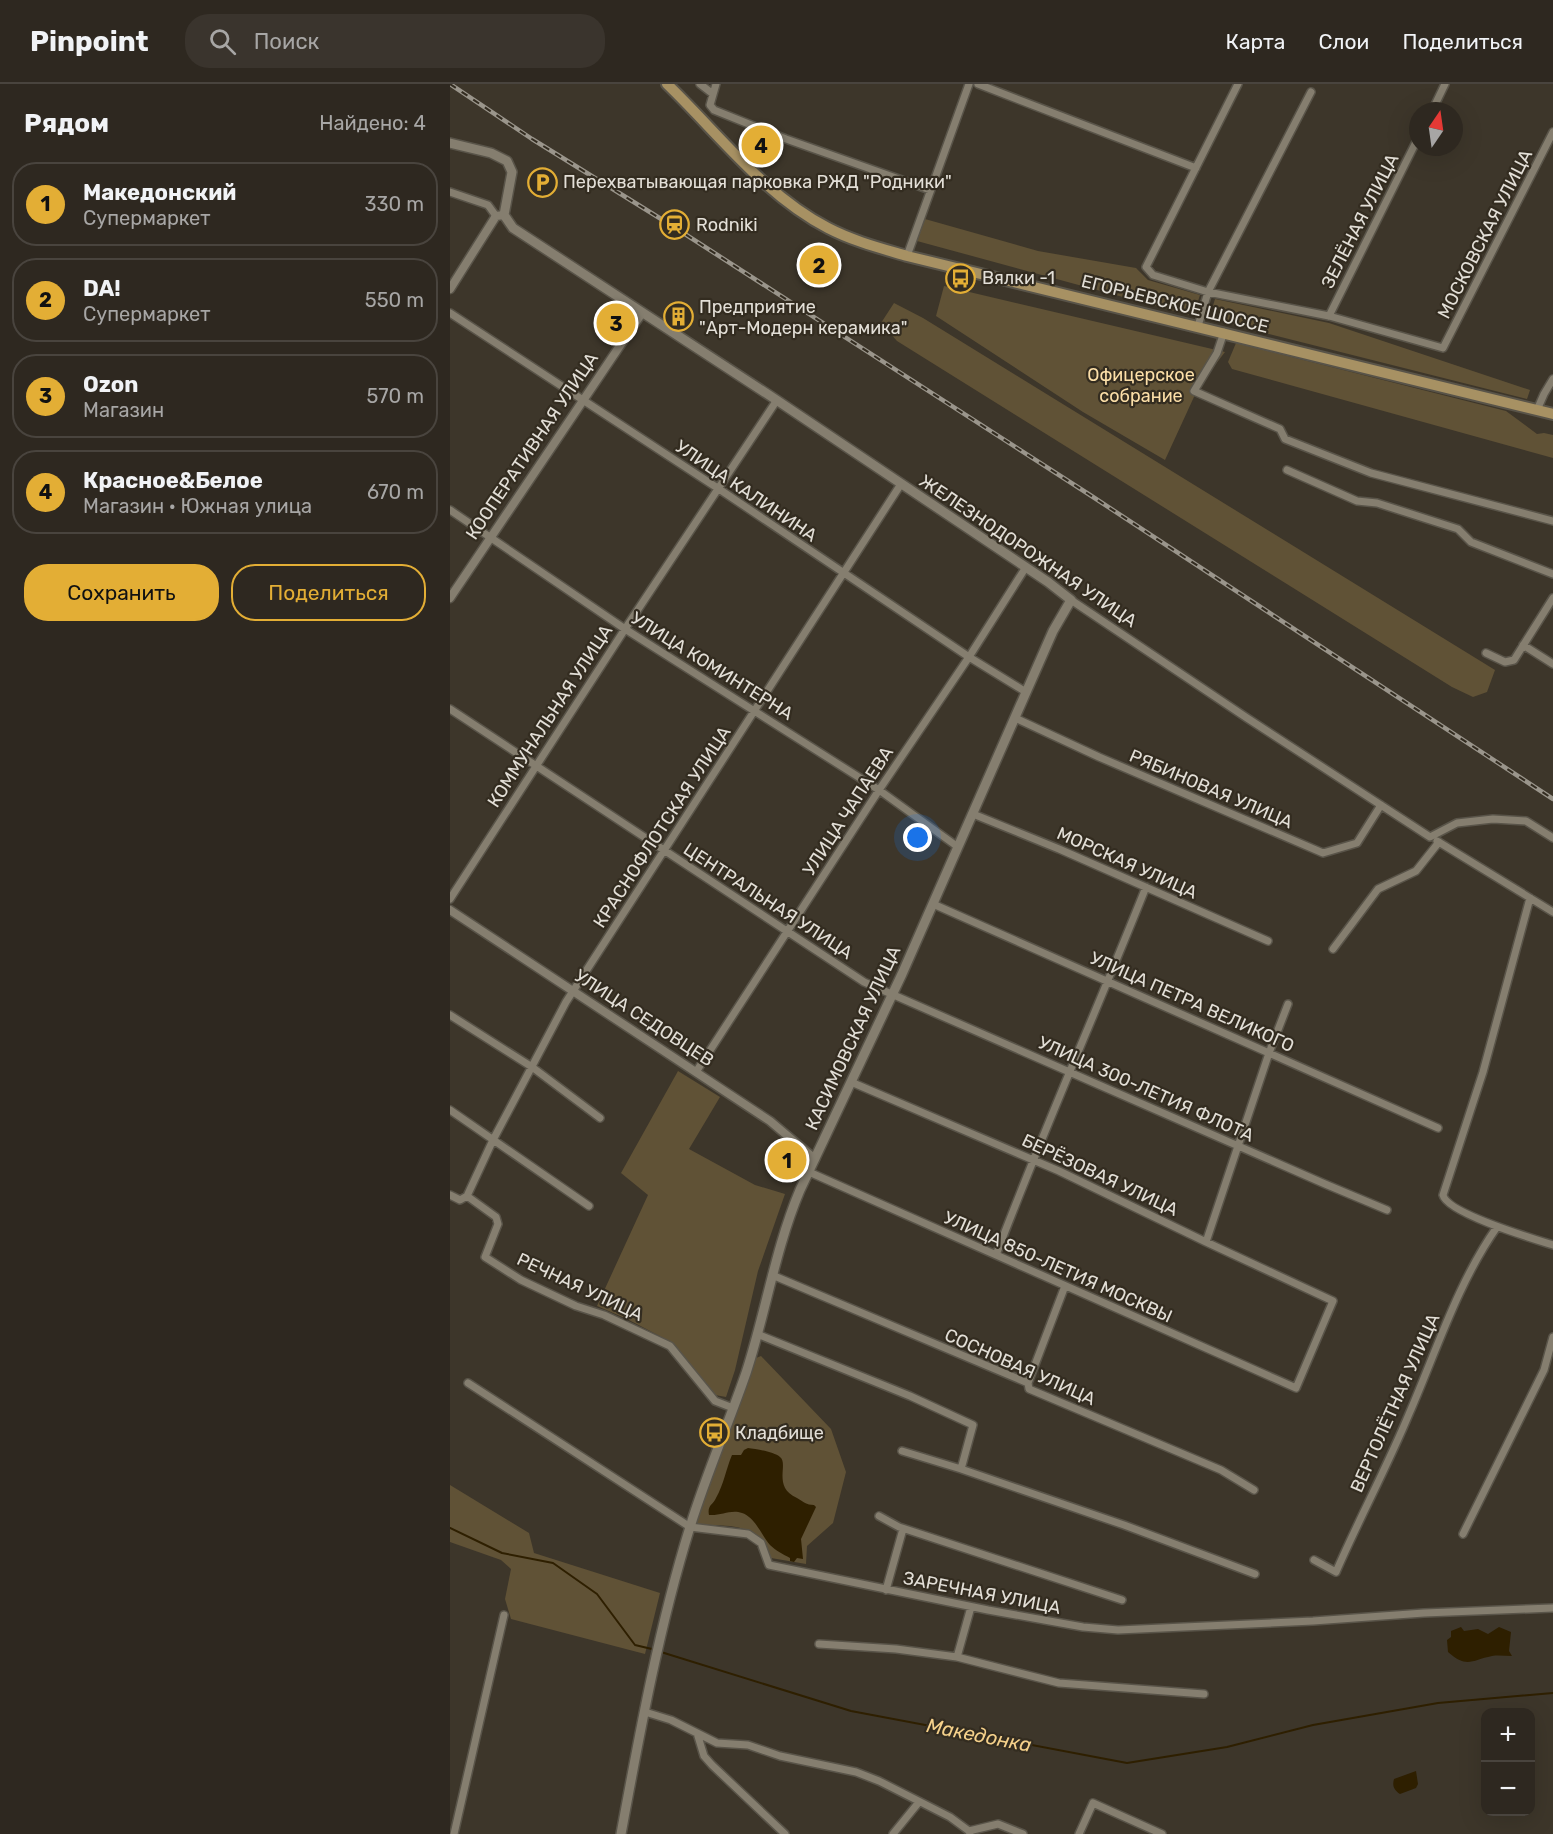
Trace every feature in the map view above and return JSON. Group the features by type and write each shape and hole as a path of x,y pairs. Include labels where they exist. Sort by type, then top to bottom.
{"main road":[{"name":"ЕГОРЬЕВСКОЕ ШОССЕ","path":"667,84 748,167 796,208 840,234 870,246 1553,414"},
{"path":"450,143 491,153 507,161 512,172 505,205 500,216"},
{"name":"ЖЕЛЕЗНОДОРОЖНАЯ УЛИЦА","path":"500,216 513,228 777,400 1026,567 1071,600"},
{"name":"КАСИМОВСКАЯ УЛИЦА","path":"621,1834 659,1641 690,1527 746,1371 787,1223 893,995 1053,631 1071,600"}],"street":[{"path":"700,84 712,94"},
{"path":"716,84 710,105 714,110 786,139 930,190"},
{"path":"907,256 969,84"},
{"path":"978,84 1196,168"},
{"path":"1238,84 1146,267 1153,275 1208,292 1329,316"},
{"path":"1436,102 1445,84"},
{"path":"1198,326 1208,292 1311,92"},
{"name":"МОСКОВСКАЯ УЛИЦА","path":"1329,316 1443,348 1553,132"},
{"name":"ЗЕЛЁНАЯ УЛИЦА","path":"1329,316 1409,156"},
{"name":"ЖЕЛЕЗНОДОРОЖНАЯ УЛИЦА","path":"450,192 488,205 500,216"},
{"path":"450,289 500,216"},
{"name":"УЛИЦА КАЛИНИНА","path":"450,313 719,489 969,657 1026,692"},
{"name":"КООПЕРАТИВНАЯ УЛИЦА","path":"450,598 642,313"},
{"path":"1224,332 1217,353 1194,391 1280,429 1285,439 1371,473 1553,521"},
{"path":"1537,411 1553,378"},
{"name":"КОММУНАЛЬНАЯ УЛИЦА","path":"450,899 535,766 777,400"},
{"path":"1287,470 1357,501 1377,502 1458,529 1471,542 1553,574"},
{"name":"КРАСНОФЛОТСКАЯ УЛИЦА","path":"467,1196 493,1140 573,991 901,484"},
{"name":"УЛИЦА КОМИНТЕРНА","path":"450,510 625,629 879,790 958,847"},
{"name":"УЛИЦА ЧАПАЕВА","path":"696,1072 1026,567"},
{"path":"1486,654 1505,662 1514,660 1553,598"},
{"name":"ЖЕЛЕЗНОДОРОЖНАЯ УЛИЦА","path":"1071,600 1381,806 1553,912"},
{"path":"1523,645 1553,664"},
{"name":"ЦЕНТРАЛЬНАЯ УЛИЦА","path":"450,709 786,932 862,981 893,995"},
{"name":"РЯБИНОВАЯ УЛИЦА","path":"1015,718 1099,758 1323,853 1357,843 1381,806"},
{"name":"МОРСКАЯ УЛИЦА","path":"973,813 1268,941"},
{"path":"1430,837 1457,823 1493,819 1526,821 1553,838"},
{"path":"1334,949 1378,889 1416,871 1439,842"},
{"path":"996,1256 1032,1159 1146,887"},
{"path":"1530,898 1483,1072 1443,1195 1447,1202 1497,1227 1553,1245"},
{"name":"УЛИЦА ПЕТРА ВЕЛИКОГО","path":"933,904 1438,1128"},
{"name":"УЛИЦА СЕДОВЦЕВ","path":"450,910 770,1121 815,1159"},
{"name":"УЛИЦА 300-ЛЕТИЯ ФЛОТА","path":"893,995 1387,1210"},
{"path":"1206,1242 1240,1146 1269,1053 1288,1004"},
{"path":"450,1015 532,1067 600,1118"},
{"name":"БЕРЁЗОВАЯ УЛИЦА","path":"851,1082 1032,1159 1333,1300 1296,1388"},
{"path":"450,1110 589,1206"},
{"name":"УЛИЦА 850-ЛЕТИЯ МОСКВЫ","path":"809,1172 1296,1388"},
{"path":"450,1195 460,1200 467,1196"},
{"name":"РЕЧНАЯ УЛИЦА","path":"467,1196 496,1217 498,1224 485,1257 521,1280 670,1346 715,1401 733,1408"},
{"name":"ВЕРТОЛЁТНАЯ УЛИЦА","path":"1314,1560 1336,1572 1405,1424 1468,1276 1481,1249 1497,1227"},
{"name":"СОСНОВАЯ УЛИЦА","path":"772,1275 1028,1383 1029,1389 1221,1470 1254,1490"},
{"path":"1028,1383 1065,1286"},
{"path":"757,1334 910,1396 974,1425 961,1469"},
{"path":"1463,1534 1544,1370 1553,1337"},
{"name":"ЗАРЕЧНАЯ УЛИЦА","path":"468,1383 690,1527 748,1534 761,1543 769,1565 886,1590 1083,1627 1118,1630 1553,1608"},
{"path":"902,1451 1124,1525 1255,1574"},
{"path":"879,1516 903,1529 1122,1600"},
{"path":"886,1590 903,1529"},
{"path":"957,1658 971,1607"},
{"path":"454,1834 504,1615"},
{"path":"819,1644 896,1649 957,1658 1059,1683 1204,1694"},
{"path":"645,1712 671,1720 717,1743 748,1744 780,1756 856,1772 879,1781 950,1818 970,1833 998,1824 1023,1834"},
{"path":"698,1733 705,1755 712,1765 785,1834"},
{"path":"893,1834 919,1802"},
{"path":"1079,1834 1093,1803 1162,1834"}],"green space":[{"path":"925,219 1038,251 1136,268 1148,280 1200,295 1193,316 917,241"},
{"name":"Офицерское собрание","path":"944,286 1225,352 1199,386 1165,460 1083,412 936,316"},
{"path":"1215,299 1329,323 1530,390 1527,399 1209,319"},
{"path":"894,303 923,318 1495,670 1487,692 1473,697 1452,687 897,341 881,323"},
{"path":"1236,343 1506,411 1537,434 1553,435 1553,458 1232,369 1228,362"},
{"path":"678,1071 720,1097 689,1149 755,1185 785,1194 758,1271 735,1370 726,1397 715,1395 673,1343 597,1306 648,1195 621,1173"},
{"path":"761,1356 831,1429 846,1472 833,1523 807,1546 806,1564 771,1558 758,1537 749,1531 730,1526 694,1524 756,1358"},
{"path":"450,1485 529,1533 534,1553 660,1593 645,1654 511,1619 505,1599 511,1569 501,1560 450,1542"}],"shaded area":[{"path":"748,1448 769,1452 780,1457 785,1488 803,1502 816,1507 801,1539 803,1559 797,1558 794,1562 790,1561 790,1558 777,1551 747,1515 734,1512 709,1515 710,1507 719,1493 732,1455 741,1455"},
{"path":"1461,1627 1464,1631 1478,1629 1488,1634 1499,1627 1511,1632 1509,1651 1512,1656 1492,1656 1470,1662 1460,1660 1448,1652 1447,1640 1451,1637 1451,1631"},
{"path":"1416,1771 1418,1784 1416,1788 1400,1794 1393,1786 1394,1779"}],"waterway":[{"name":"Македонка","path":"450,1528 502,1553 553,1563 597,1594 635,1645 656,1650"},
{"name":"Македонка","path":"661,1652 851,1711 1127,1763 1227,1747 1313,1725 1438,1703 1553,1693"}],"railway":[{"path":"450,84 532,139 674,227 1090,495 1553,799"}],"place":[{"name":"Красное&Белое","path":"761,145"},
{"name":"Перехватывающая парковка РЖД \"Родники\"","path":"542,182"},
{"name":"Rodniki","path":"675,225"},
{"name":"DA!","path":"819,265"},
{"name":"Вялки -1","path":"961,278"},
{"name":"Предприятие \"Арт-Модерн керамика\"","path":"678,317"},
{"name":"Ozon","path":"616,323"},
{"name":"Македонский","path":"787,1160"},
{"name":"Кладбище","path":"714,1433"}]}
